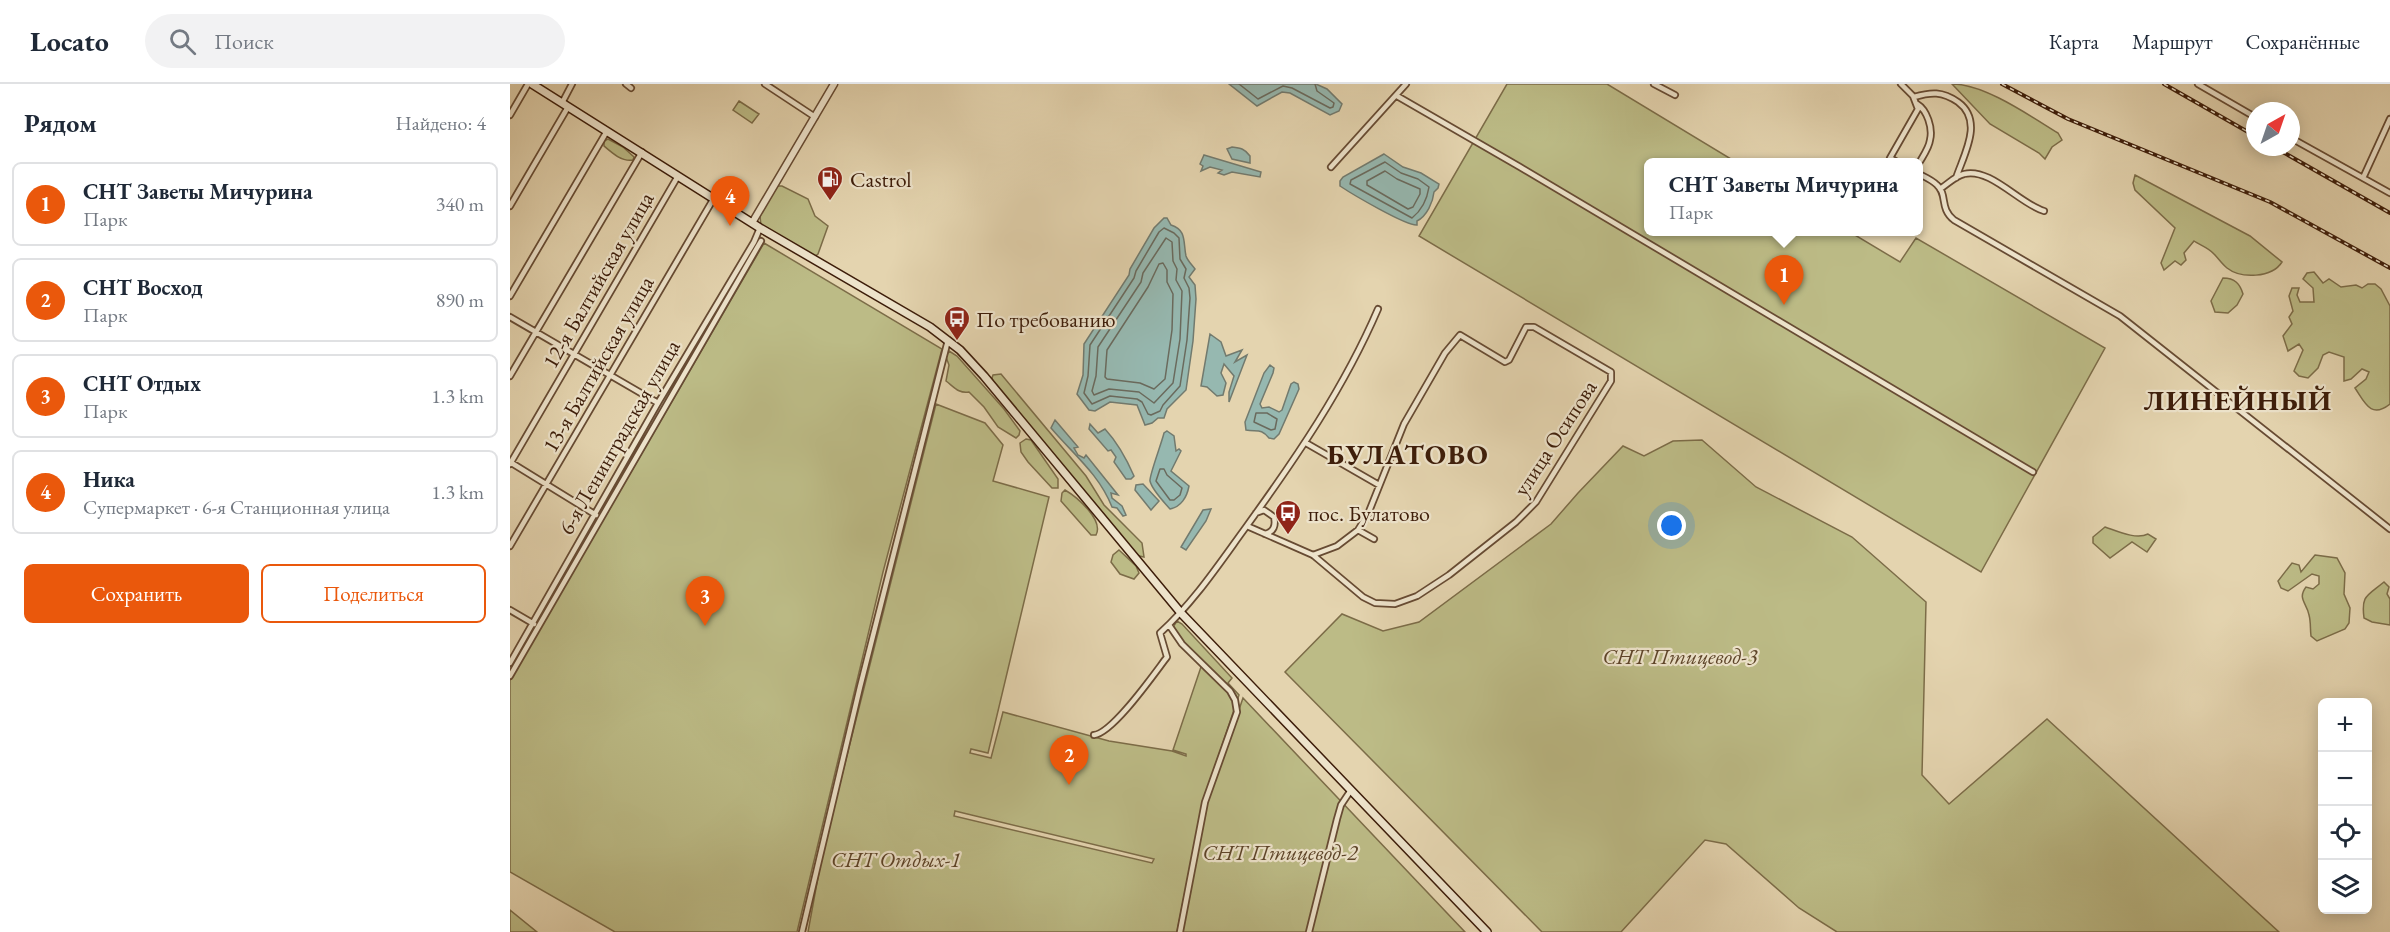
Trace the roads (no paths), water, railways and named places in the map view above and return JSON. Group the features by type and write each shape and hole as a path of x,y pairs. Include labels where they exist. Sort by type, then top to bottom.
{"main road":[{"path":"530,84 760,228 930,327 948,340 984,376 1181,613 1487,932"}],"street":[{"path":"510,115 530,84"},
{"path":"510,206 565,105 572,84"},
{"path":"626,84 631,88"},
{"path":"765,84 815,117"},
{"path":"752,223 834,84"},
{"path":"1331,167 1406,84"},
{"path":"1654,84 1675,94"},
{"path":"1901,84 1924,110 1930,132 1930,140 1921,158"},
{"path":"2198,84 2246,112"},
{"path":"1914,97 1936,92 1953,99 1967,110 1971,130 1956,178"},
{"path":"1397,96 2033,472"},
{"path":"1890,158 1916,116 1917,104"},
{"path":"2363,178 2390,119"},
{"path":"510,296 607,131"},
{"path":"2300,143 2390,193"},
{"path":"510,376 642,152"},
{"path":"1940,189 1965,173 1975,173 1986,176 2044,211"},
{"name":"12-я Балтийская улица","path":"510,463 679,176"},
{"path":"1923,176 1940,189 1945,212 1954,220 2097,301 2168,352 2390,529"},
{"name":"13-я Балтийская улица","path":"510,546 714,198"},
{"name":"6-я Ленинградская улица","path":"510,663 760,228"},
{"path":"510,676 761,241"},
{"path":"1094,735 1101,735 1127,709 1167,657 1160,633 1181,613 1306,443 1363,344 1378,309"},
{"path":"510,317 658,403"},
{"name":"улица Осипова","path":"1247,525 1313,555 1363,597 1375,603 1395,604 1431,588 1516,522 1536,502 1611,381 1611,372 1534,327 1526,327 1509,360 1505,362 1460,335 1445,352 1404,424 1368,514 1358,531 1337,546 1313,555"},
{"path":"802,932 875,626 948,340"},
{"path":"1306,443 1379,485"},
{"path":"510,463 596,515"},
{"path":"1256,513 1264,510 1275,517 1274,529 1265,534"},
{"path":"1358,531 1374,539"},
{"path":"510,610 534,624"},
{"path":"1169,625 1182,644 1230,691 1235,700 1237,712 1205,802 1180,932"},
{"path":"1309,932 1337,819 1341,806 1351,790"}],"water":[{"path":"1229,84 1316,84 1327,89 1342,104 1339,111 1330,115 1290,93 1282,92 1257,106"},
{"path":"1232,147 1246,152 1250,156 1250,163 1232,159 1227,149"},
{"path":"1384,154 1403,167 1421,173 1439,184 1429,208 1417,221 1417,225 1391,215 1340,186 1343,177"},
{"path":"1204,155 1261,172 1260,177 1232,172 1224,175 1218,173 1222,170 1210,167 1201,171 1203,166 1200,164"},
{"path":"1164,218 1167,218 1171,225 1182,233 1187,258 1195,269 1189,277 1195,285 1196,299 1193,341 1186,390 1167,409 1164,418 1158,418 1145,425 1137,405 1110,402 1095,411 1089,410 1077,394 1083,375 1084,344 1129,275 1130,269 1154,228"},
{"path":"1210,334 1221,342 1226,356 1242,350 1235,362 1247,355 1229,402 1229,392 1234,376 1224,364 1221,373 1226,383 1223,395 1217,396 1207,387 1201,386"},
{"path":"1270,365 1274,368 1260,404 1262,408 1269,407 1279,412 1282,410 1291,384 1294,382 1298,384 1299,389 1279,434 1274,439 1261,432 1246,430 1245,422 1264,373"},
{"path":"1055,420 1078,447 1074,448 1078,455 1084,458 1086,455 1118,495 1111,493 1112,498 1122,506 1126,515 1123,516 1117,508 1112,507 1093,474 1051,428"},
{"path":"1090,424 1098,433 1105,429 1114,440 1134,476 1131,479 1126,479 1114,462 1116,457 1089,429"},
{"path":"1167,431 1174,436 1176,451 1179,449 1181,451 1171,471 1189,486 1183,501 1170,509 1150,481 1164,433"},
{"path":"1143,484 1159,501 1151,510 1135,490 1136,485"},
{"path":"1211,509 1206,521 1186,550 1181,547 1203,510"}],"railway":[{"path":"2002,84 2068,119 2270,202 2390,268"},
{"path":"2164,84 2246,131"},
{"path":"2290,156 2390,213"}],"place":[{"name":"Castrol","path":"830,202"},
{"name":"Ника","path":"730,226"},
{"name":"СНТ Заветы Мичурина","path":"1784,305"},
{"name":"По требованию","path":"957,342"},
{"name":"пос. Булатово","path":"1288,536"},
{"name":"СНТ Отдых","path":"705,626"},
{"name":"СНТ Восход","path":"1069,785"}],"district":[{"name":"ЛИНЕЙНЫЙ","path":"2238,400"},
{"name":"БУЛАТОВО","path":"1408,454"}],"park label":[{"name":"СНТ Птицевод-3","path":"1680,656"},
{"name":"СНТ Птицевод-2","path":"1280,852"},
{"name":"СНТ Отдых-1","path":"896,859"}]}
